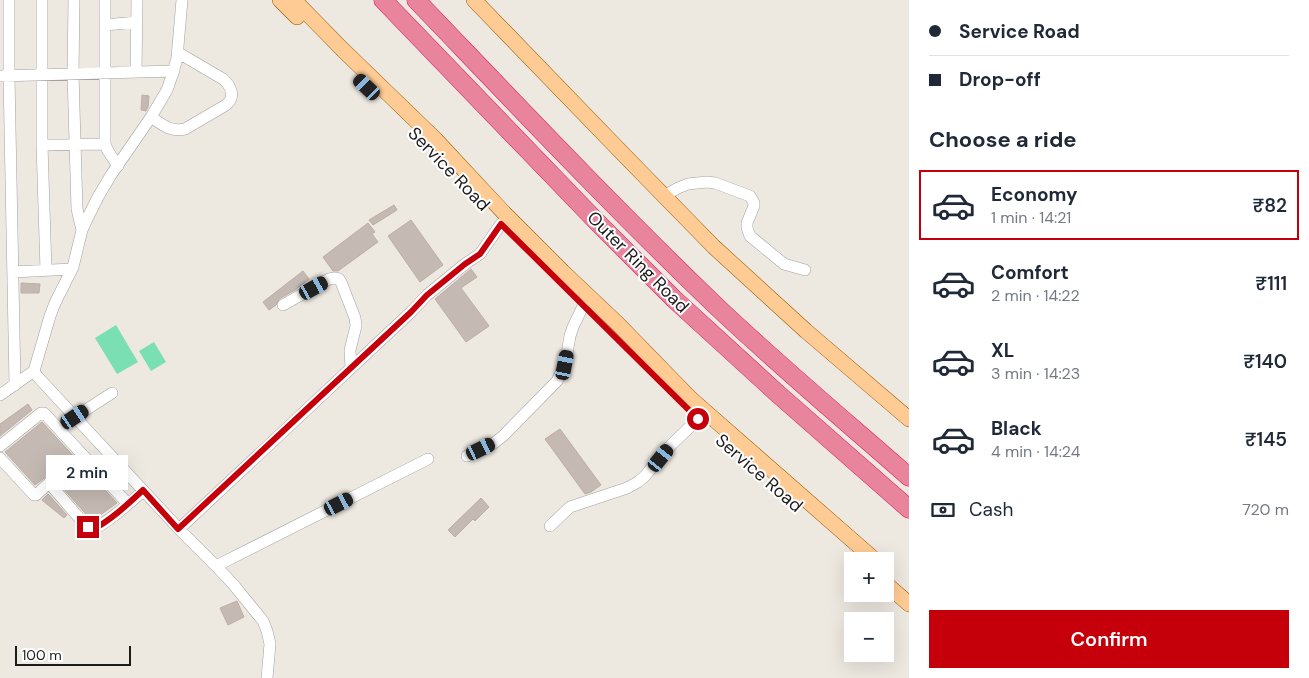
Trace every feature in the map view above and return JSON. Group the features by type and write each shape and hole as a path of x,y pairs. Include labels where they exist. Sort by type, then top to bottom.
{"highway":[{"name":"Outer Ring Road","path":"383,0 674,299 764,383 909,509"},
{"name":"Outer Ring Road","path":"416,0 616,208 697,288 794,377 909,478"}],"main road":[{"name":"Service Road","path":"280,0 428,146 501,224 698,419 850,552"},
{"path":"294,0 436,140 504,214 578,288 618,324 690,399 866,552"},
{"path":"474,0 714,246 806,331 909,419"},
{"path":"894,578 909,590"},
{"path":"894,590 909,604"}],"street":[{"path":"9,0 5,76 15,385"},
{"path":"42,0 42,146 46,270"},
{"path":"74,0 73,74 77,209 82,230"},
{"path":"105,0 105,144 118,166"},
{"path":"136,72 137,0"},
{"path":"0,395 34,372 50,316 72,269 82,230 98,197 152,117 167,90 174,71 182,0"},
{"path":"105,25 137,22"},
{"path":"152,117 168,128 178,131 185,129 230,102 231,90 223,79 177,52"},
{"path":"5,76 174,71"},
{"path":"42,146 105,144"},
{"path":"664,196 688,184 707,182 715,183 750,196 754,203 747,223 750,236 784,264 805,270"},
{"path":"178,529 427,295 480,254 501,224"},
{"path":"12,272 72,269"},
{"path":"283,304 329,279 339,279 353,309 355,318 356,326 350,350 351,368"},
{"path":"467,456 494,443 503,436 557,381 565,365 573,326 584,306"},
{"path":"34,372 178,529 216,566 259,617 267,631 270,644 267,678"},
{"path":"75,417 112,392"},
{"path":"0,446 41,413 44,413 128,504"},
{"path":"550,526 570,507 627,488 638,482 668,448 698,419"},
{"path":"0,458 34,495 49,482 92,530 128,504 143,490"},
{"path":"216,566 428,459"}],"green space":[{"path":"116,325 138,362 117,374 95,338"},
{"path":"154,342 166,362 151,371 139,351"}],"building":[{"path":"142,95 149,96 146,111 141,110"},
{"path":"394,205 397,210 373,225 369,220"},
{"path":"411,220 443,265 420,282 388,236"},
{"path":"368,223 375,232 372,234 378,242 338,271 333,271 323,257"},
{"path":"471,269 477,277 461,288 489,326 466,342 435,299"},
{"path":"303,271 309,279 279,299 276,305 269,310 263,302"},
{"path":"21,283 40,284 39,293 21,293"},
{"path":"28,404 32,410 0,436 0,424"},
{"path":"42,422 117,503 92,521 54,478 47,476 35,485 5,452"},
{"path":"560,429 601,485 591,492 585,494 545,439"},
{"path":"48,494 67,515 64,518 42,500"},
{"path":"481,498 489,507 475,521 473,519 455,537 448,530"},
{"path":"237,601 244,617 228,625 220,608"}],"route":[{"path":"88,527 92,530 100,525 143,490 178,529 427,295 480,254 501,224 698,419"}]}
